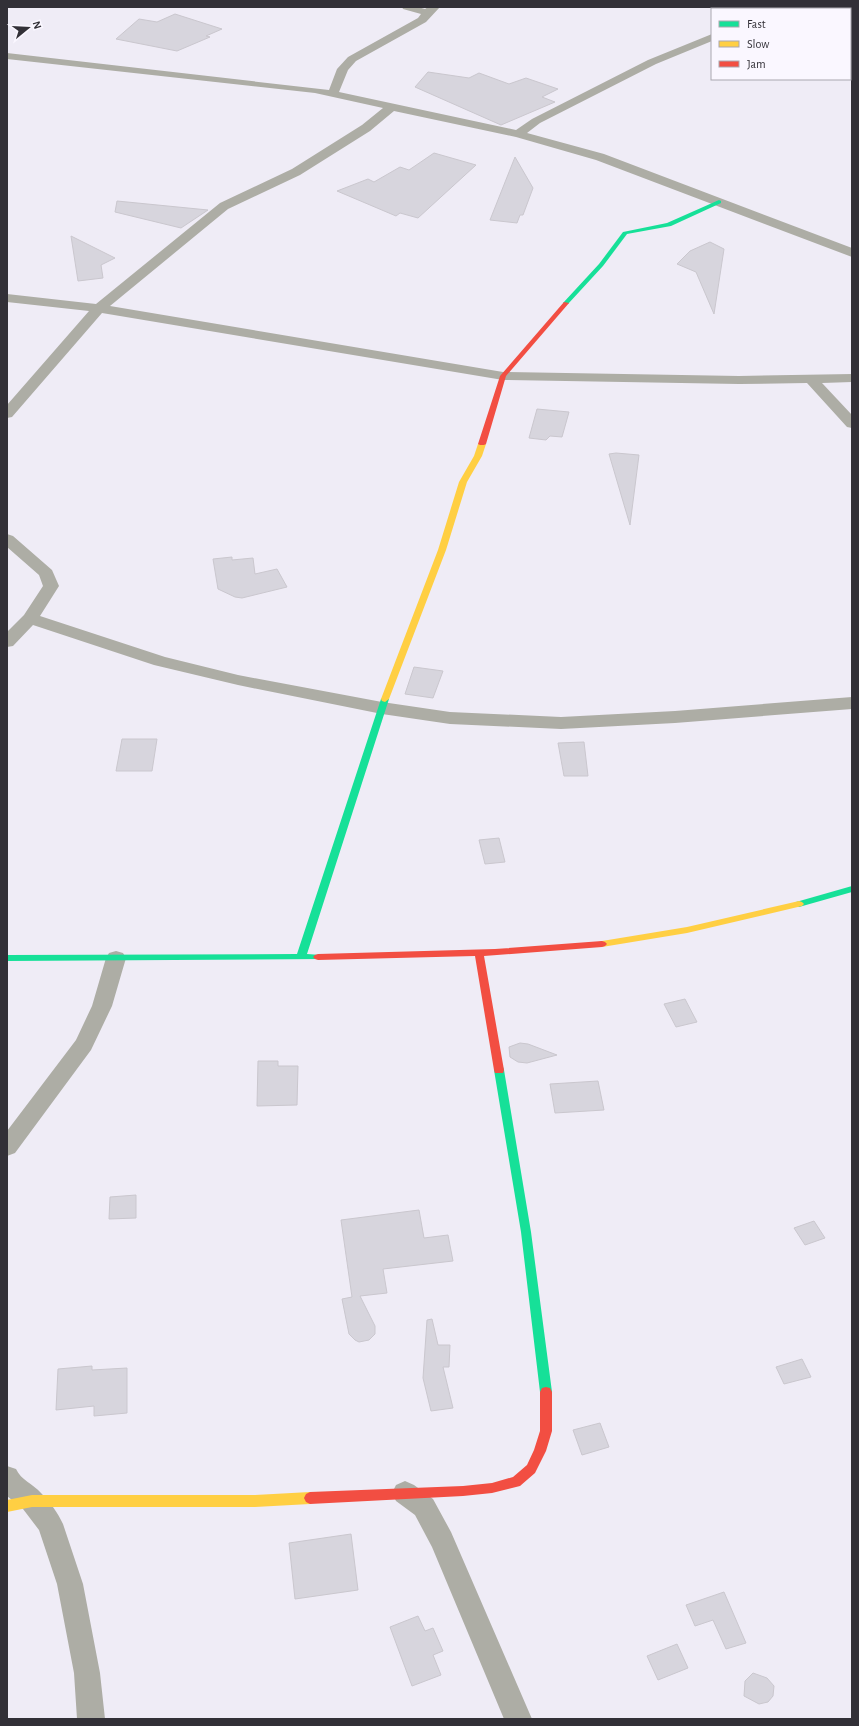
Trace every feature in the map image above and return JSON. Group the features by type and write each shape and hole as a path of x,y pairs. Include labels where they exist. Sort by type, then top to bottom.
{"street":[{"path":"407,7 431,10"},
{"path":"333,94 343,69 352,59 417,24 431,10"},
{"path":"518,134 536,121 652,62 711,37"},
{"path":"7,56 277,85 393,106 518,134 600,157 852,253"},
{"path":"7,414 99,308 224,206 296,172 366,128 393,106"},
{"path":"302,957 382,708 442,550 463,482 478,456 504,376 532,341 601,265 625,233 669,225 719,202"},
{"path":"7,298 99,308 504,376 739,380 852,378"},
{"path":"811,379 852,424"},
{"path":"7,540 46,573 51,586 30,618 7,642"},
{"path":"30,618 160,661 238,680 382,708 457,718 561,723 675,717 852,703"},
{"path":"7,958 302,957 550,949 632,940 711,925 852,889"},
{"path":"7,1506 32,1501 255,1501 477,1489 516,1482 531,1469 540,1451 546,1431 546,1393 526,1232 479,952"},
{"path":"11,1138 84,1044 102,1006 116,958"},
{"path":"7,1477 10,1483 32,1501 50,1524 70,1584 88,1673 92,1719"},
{"path":"405,1493 424,1507 442,1540 518,1719"}],"building":[{"path":"175,14 222,29 206,36 210,37 177,51 116,39 139,19 157,22"},
{"path":"428,72 469,78 479,73 509,84 526,78 558,89 542,97 555,102 501,125 415,87"},
{"path":"434,153 476,165 418,218 400,213 396,216 337,191 368,179 374,182 400,167 409,170"},
{"path":"515,157 533,188 523,215 520,215 517,223 490,220"},
{"path":"117,201 208,210 181,228 115,212"},
{"path":"71,236 115,258 101,265 103,278 78,281"},
{"path":"710,242 724,249 714,314 696,272 677,264 690,251"},
{"path":"537,409 569,412 562,437 550,436 546,440 529,438"},
{"path":"616,453 639,455 630,525 609,454"},
{"path":"232,557 232,560 253,558 255,574 277,569 287,587 242,598 235,597 218,589 213,559"},
{"path":"414,667 443,671 433,698 405,694"},
{"path":"122,739 157,739 152,771 116,771"},
{"path":"584,742 588,776 564,776 558,743"},
{"path":"499,838 505,862 485,864 479,840"},
{"path":"685,999 697,1022 676,1027 664,1004"},
{"path":"520,1043 528,1044 557,1055 527,1063 518,1062 510,1057 509,1047"},
{"path":"258,1061 278,1061 278,1066 298,1066 297,1105 257,1106"},
{"path":"598,1081 604,1110 555,1113 550,1084"},
{"path":"136,1195 136,1218 109,1219 110,1197"},
{"path":"419,1210 424,1238 448,1235 453,1261 383,1269 387,1293 360,1296 375,1326 375,1334 369,1340 359,1342 349,1334 342,1299 352,1297 341,1220"},
{"path":"814,1221 825,1238 805,1245 794,1228"},
{"path":"432,1319 438,1345 450,1345 449,1367 443,1367 453,1408 431,1411 423,1378 427,1320"},
{"path":"802,1359 811,1377 784,1384 776,1367"},
{"path":"92,1366 92,1370 127,1368 127,1413 94,1416 94,1406 56,1410 58,1369"},
{"path":"600,1423 609,1447 582,1455 573,1430"},
{"path":"351,1534 358,1590 295,1599 289,1543"},
{"path":"724,1592 746,1643 726,1649 713,1620 695,1626 686,1605"},
{"path":"418,1616 425,1631 433,1628 443,1651 433,1655 441,1675 412,1686 390,1627"},
{"path":"677,1644 688,1668 658,1680 647,1656"},
{"path":"753,1673 767,1678 774,1686 773,1696 768,1702 759,1704 744,1696 745,1681"}],"traffic: fast":[{"path":"566,303 601,265 625,233 669,225 719,202"},
{"path":"301,957 385,699"},
{"path":"799,904 852,889"},
{"path":"7,958 318,957"},
{"path":"499,1070 526,1232 546,1392"}],"traffic: slow":[{"path":"385,699 442,550 463,482 478,456 482,444"},
{"path":"602,944 687,930 799,904"},
{"path":"7,1506 32,1501 255,1501 310,1498"}],"traffic: jam":[{"path":"482,444 503,376 566,303"},
{"path":"318,957 495,952 602,944"},
{"path":"479,952 499,1070"},
{"path":"310,1498 463,1491 492,1488 516,1482 531,1469 540,1451 546,1431 546,1392"}]}
